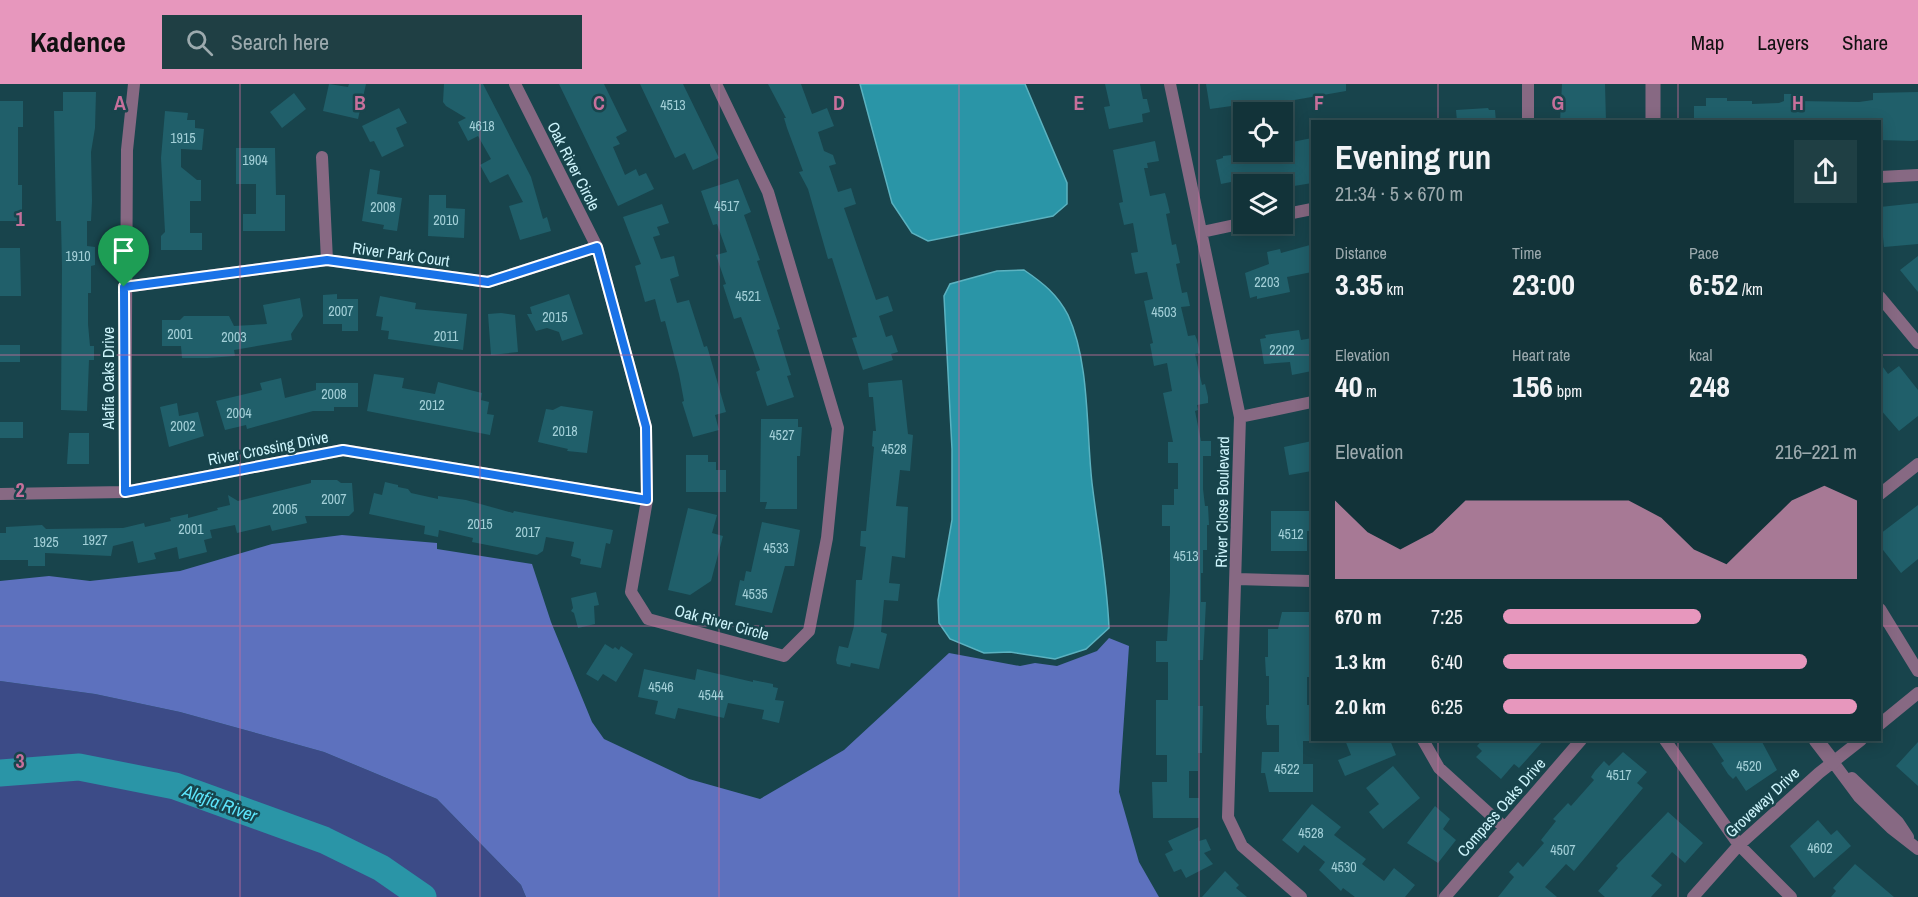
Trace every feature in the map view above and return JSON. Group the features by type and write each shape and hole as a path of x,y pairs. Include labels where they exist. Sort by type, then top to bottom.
{"street":[{"name":"Alafia Oaks Drive","path":"125,492 124,287 127,150 134,84"},
{"name":"Oak River Circle","path":"514,84 597,247 646,427 647,500 631,591 648,619 784,656 809,631 827,538 838,428 768,192 716,84"},
{"name":"River Close Boulevard","path":"1170,84 1240,417 1238,579 1228,817 1242,846 1301,897"},
{"path":"1528,84 1528,120"},
{"path":"1653,84 1653,120"},
{"path":"322,157 327,260"},
{"path":"1881,177 1918,175"},
{"path":"1293,213 1311,209"},
{"path":"1202,232 1233,225"},
{"name":"River Park Court","path":"124,287 327,260 488,282 597,247"},
{"path":"1881,298 1918,343"},
{"path":"1240,417 1311,402"},
{"name":"River Crossing Drive","path":"0,494 125,492 343,450 647,500"},
{"path":"1881,493 1918,464"},
{"path":"1238,579 1311,580"},
{"path":"1881,611 1918,671"},
{"path":"1881,723 1918,693"},
{"path":"1424,741 1439,768 1505,828"},
{"name":"Compass Oaks Drive","path":"1445,897 1580,741"},
{"path":"1666,741 1739,845 1791,897"},
{"path":"1817,741 1859,797 1891,828 1914,845"},
{"name":"Groveway Drive","path":"1693,897 1739,845 1860,741"}],"shaded area":[{"path":"860,84 1025,84 1067,183 1067,204 1053,216 928,241 912,233 892,203"},
{"path":"1024,270 1049,290 1064,308 1075,334 1080,354 1084,375 1092,483 1108,610 1109,628 1086,649 1055,659 1010,652 984,653 950,639 939,623 938,600 952,520 952,449 944,296 950,284 997,271"},
{"path":"342,535 437,543 437,549 532,564 551,622 592,722 604,739 689,779 760,799 844,750 949,653 1020,666 1035,663 1057,666 1097,651 1109,638 1129,646 1119,792 1139,862 1159,897 526,897 521,885 437,799 324,752 180,712 95,694 0,681 0,581 49,576 90,581 180,571 272,544"},
{"path":"0,681 95,694 180,712 324,752 437,799 521,885 526,897 0,897"}],"building":[{"path":"329,84 348,87 349,84 366,84 358,119 323,111"},
{"path":"444,84 483,84 531,177 543,219 547,217 551,231 520,240 509,206 523,202 508,174 490,183 480,165 491,159 478,136 468,141 458,122 466,118 443,102"},
{"path":"559,84 604,84 627,131 616,137 620,144 613,147 625,175 636,169 639,176 646,173 654,189 618,206"},
{"path":"640,84 683,84 719,158 693,170 685,153 675,158"},
{"path":"768,84 801,84 812,114 827,108 834,126 818,132 824,151 833,155 836,164 829,166 838,192 851,188 856,204 844,208 876,300 888,296 893,311 879,316 886,337 892,335 898,352 891,354 893,360 863,370 852,338 857,337 832,258 828,259 808,189 799,172 803,171 787,128 784,118 786,118"},
{"path":"1105,84 1140,84 1143,99 1147,99 1150,112 1142,114 1143,122 1109,129 1104,107 1110,106"},
{"path":"1206,84 1346,84 1346,91 1283,102 1233,102 1233,106 1210,109"},
{"path":"1562,84 1605,84 1606,120 1560,120"},
{"path":"63,92 96,92 95,128 91,152 91,221 87,221 87,246 95,247 95,265 91,266 91,293 88,293 88,324 90,346 94,346 94,360 89,360 87,411 61,410 61,221 56,221 54,111 63,111"},
{"path":"1918,92 1918,140 1881,140 1881,120 1694,120 1694,106 1706,106 1706,98 1752,101 1752,104 1779,103 1784,101 1784,94 1798,94 1798,101 1859,102 1873,100 1873,93"},
{"path":"294,93 306,109 282,128 270,112"},
{"path":"0,101 23,101 23,127 18,127 18,185 22,185 22,221 0,221"},
{"path":"399,108 407,123 396,128 404,146 382,157 374,141 370,142 362,126"},
{"path":"1488,108 1495,110 1496,120 1457,120 1456,110"},
{"path":"165,111 188,113 187,120 195,120 195,128 204,129 202,150 181,149 181,167 197,180 201,180 201,201 190,201 190,233 202,233 202,250 161,250 161,236 165,232 161,158"},
{"path":"1311,138 1311,183 1293,186 1293,174 1233,174 1233,182 1221,184 1216,160 1233,155 1233,162 1293,162 1293,142"},
{"path":"1155,141 1159,161 1147,163 1148,168 1144,168 1150,196 1165,193 1167,200 1170,213 1166,214 1172,245 1176,244 1180,263 1176,264 1182,293 1187,292 1190,306 1181,307 1188,336 1195,335 1197,340 1200,353 1195,354 1202,385 1205,384 1208,397 1208,403 1197,405 1198,410 1195,411 1201,441 1211,441 1211,456 1203,456 1203,489 1205,506 1208,506 1209,525 1207,525 1207,550 1203,550 1203,573 1201,573 1201,602 1206,602 1203,660 1198,660 1198,706 1203,706 1202,753 1198,753 1198,771 1189,771 1189,798 1199,798 1199,818 1153,818 1152,782 1167,782 1167,755 1156,755 1156,700 1168,700 1168,662 1156,662 1156,641 1167,641 1170,591 1170,526 1162,526 1162,505 1174,505 1174,489 1178,489 1178,463 1168,463 1168,442 1173,442 1163,393 1172,391 1167,363 1154,366 1150,344 1153,343 1144,301 1153,299 1147,272 1135,274 1131,253 1138,252 1133,223 1124,225 1119,203 1123,202 1113,150"},
{"path":"236,148 275,148 276,195 285,195 285,231 243,231 243,214 256,214 256,184 236,184"},
{"path":"370,169 380,171 377,194 402,198 397,231 383,229 384,225 362,221"},
{"path":"738,179 751,212 744,215 780,329 777,330 791,375 787,376 794,397 767,406 756,372 760,370 741,317 734,319 723,285 726,284 716,255 727,252 717,224 713,225 701,191"},
{"path":"429,195 446,195 446,208 465,209 464,238 428,236"},
{"path":"1918,203 1918,244 1884,247 1881,207"},
{"path":"662,204 669,223 657,227 660,235 653,237 661,259 674,256 679,276 670,279 677,303 689,300 704,347 707,346 726,412 715,415 719,430 693,437 682,402 684,401 679,374 665,321 661,322 655,299 645,302 635,266 641,264 623,217"},
{"path":"1310,245 1311,272 1287,277 1290,292 1257,299 1257,296 1250,298 1245,273 1269,264 1267,252 1280,249 1281,253"},
{"path":"0,248 20,248 21,296 0,296"},
{"path":"1918,256 1918,292 1900,270"},
{"path":"337,294 337,299 358,299 358,331 342,331 342,324 323,324 323,295"},
{"path":"569,294 583,334 562,341 559,332 547,328 536,331 527,314 532,314 530,307"},
{"path":"380,296 416,303 415,309 467,314 463,350 388,339 389,331 381,330 383,317 376,316"},
{"path":"300,298 303,316 291,334 292,340 234,350 235,356 208,358 182,358 181,346 162,346 162,320 180,320 184,316 229,316 234,326 267,324 263,305"},
{"path":"488,314 515,315 518,352 491,355"},
{"path":"1299,330 1301,340 1311,338 1311,371 1292,375 1290,362 1264,364 1260,339 1266,338 1265,335"},
{"path":"0,345 20,345 20,362 0,362"},
{"path":"1881,364 1888,374 1899,366 1918,390 1918,416 1899,431 1881,410"},
{"path":"374,374 404,378 402,388 435,394 438,382 482,393 481,400 489,402 487,414 494,415 490,435 367,411"},
{"path":"281,378 285,398 316,390 316,383 358,383 358,407 334,407 334,411 313,411 247,429 246,425 225,430 216,401 262,390 260,383"},
{"path":"902,380 908,434 913,435 910,471 900,470 896,506 908,507 905,558 892,556 889,583 900,584 898,601 884,600 881,632 887,634 879,669 851,663 850,667 837,664 836,660 839,646 848,648 854,626 856,580 862,580 866,547 860,546 861,531 866,531 874,447 872,446 873,431 876,431 873,397 869,397 868,383"},
{"path":"177,403 179,416 198,412 204,436 169,447 160,407"},
{"path":"561,406 593,411 587,453 567,451 568,449 538,442 546,409 553,410"},
{"path":"761,419 798,419 798,427 802,427 800,456 797,456 797,509 765,509 767,502 760,502"},
{"path":"0,422 23,422 23,438 0,438"},
{"path":"69,433 89,433 89,464 67,464"},
{"path":"1311,441 1311,471 1289,475 1284,447"},
{"path":"686,455 708,455 708,462 716,462 716,470 726,470 726,492 686,492"},
{"path":"311,480 337,480 341,483 352,483 354,511 349,516 305,516 307,523 272,531 270,525 237,533 235,525 210,530 212,538 204,540 207,552 179,559 177,547 154,553 156,559 138,563 133,541 113,546 111,556 45,553 45,566 28,566 28,560 0,560 0,533 6,533 6,527 42,525 46,529 123,528 144,523 145,527 171,521 170,518 188,514 188,518 218,510 217,508 230,505 228,495 238,501 311,483"},
{"path":"385,482 408,489 411,493 438,499 438,496 466,500 513,513 514,511 613,530 610,544 606,543 601,568 580,564 581,559 571,556 574,542 546,537 543,551 537,555 472,542 473,538 439,530 438,537 424,534 425,526 369,514 374,493 382,495"},
{"path":"1918,505 1918,559 1901,573 1881,547 1881,533"},
{"path":"688,508 717,515 712,533 723,536 711,581 690,595 668,590"},
{"path":"1271,511 1311,511 1311,531 1307,531 1307,551 1271,551"},
{"path":"762,522 800,530 794,566 785,566 772,613 735,605 740,580 744,581 746,571 751,572"},
{"path":"596,592 599,605 594,606 595,624 578,628 574,613 571,611 573,608 571,598"},
{"path":"1282,612 1311,612 1311,677 1307,677 1307,705 1311,705 1311,723 1310,741 1303,741 1303,764 1313,764 1313,792 1269,792 1265,773 1261,773 1262,752 1279,752 1279,725 1267,725 1266,705 1269,705 1269,676 1266,676 1265,657 1268,657 1268,629 1278,629"},
{"path":"605,644 619,650 621,646 633,654 616,682 603,674 598,681 586,674"},
{"path":"644,669 695,680 697,669 753,682 753,680 773,684 773,687 778,688 775,700 784,701 779,723 762,719 764,710 728,703 724,718 678,708 675,719 655,714 658,701 638,697"},
{"path":"1345,741 1390,741 1396,755 1345,776 1338,760 1351,755"},
{"path":"1481,741 1543,741 1519,768 1514,764 1501,779 1476,757 1482,751 1477,746"},
{"path":"1711,741 1762,741 1777,770 1746,791 1736,776 1733,779 1728,774 1721,763 1724,761"},
{"path":"1918,742 1918,786 1896,766"},
{"path":"1623,752 1647,772 1637,783 1643,788 1574,871 1566,864 1545,887 1557,897 1498,897 1514,877 1509,872 1518,862 1523,867 1544,843 1541,840 1556,821 1553,819 1568,803 1571,806 1594,780 1591,777 1604,761 1609,766"},
{"path":"1393,766 1420,798 1383,829 1369,812 1379,804 1366,788"},
{"path":"1312,804 1341,827 1334,835 1366,859 1362,864 1384,881 1394,868 1415,885 1405,897 1355,897 1343,888 1341,891 1319,870 1325,862 1304,845 1298,853 1282,840"},
{"path":"1435,806 1450,819 1443,829 1456,840 1438,863 1407,843"},
{"path":"1668,812 1703,843 1685,863 1672,852 1651,876 1662,885 1651,897 1605,897 1598,891 1618,868 1616,866"},
{"path":"1818,820 1831,835 1837,830 1851,846 1814,878 1790,846"},
{"path":"1199,827 1199,841 1206,839 1211,850 1204,853 1213,864 1186,878 1181,869 1174,872 1165,854 1173,850 1168,841"},
{"path":"1855,864 1894,897 1831,897 1836,891 1833,888"},
{"path":"1225,871 1239,885 1236,888 1247,897 1202,897"}],"waterway":[{"name":"Alafia River","path":"0,773 79,767 175,786 324,840 381,868 423,897"}],"route":[{"path":"597,247 646,427 647,500 343,450 125,492 124,287 327,260 488,282 597,247"}]}
